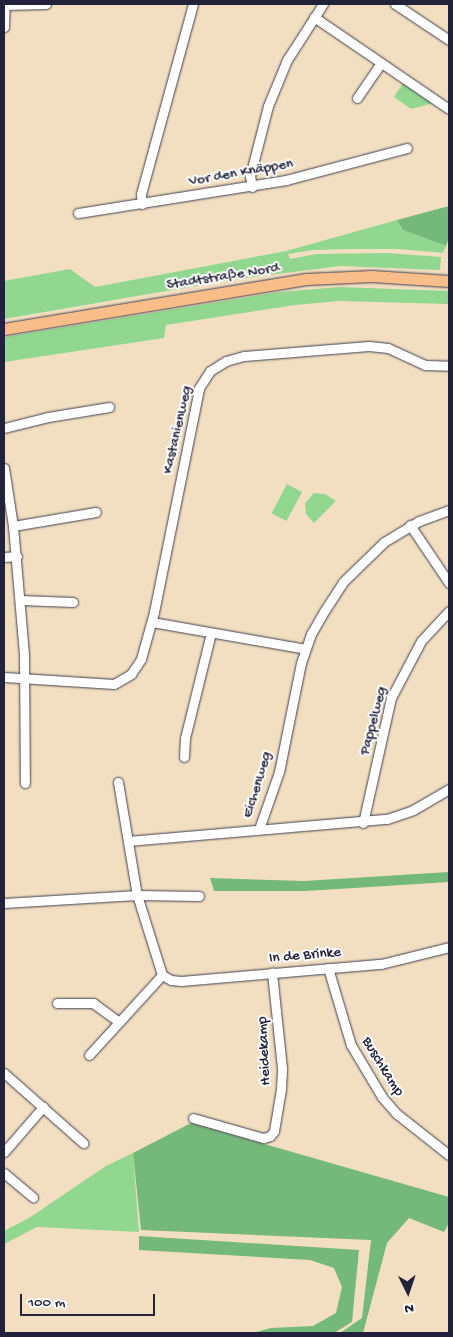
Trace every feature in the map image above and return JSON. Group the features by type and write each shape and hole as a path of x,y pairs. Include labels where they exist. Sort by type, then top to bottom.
{"main road":[{"name":"Stadtstraße Nord","path":"4,329 306,279 372,276 449,281"}],"street":[{"path":"4,27 5,4 46,4"},
{"path":"142,204 141,194 193,4"},
{"path":"252,187 250,176 268,106 287,60 323,4"},
{"path":"395,4 449,40"},
{"path":"314,17 449,109"},
{"path":"358,98 381,63"},
{"name":"Vor den Knäppen","path":"78,213 252,187 286,180 406,148"},
{"name":"Kastanienweg","path":"25,679 114,684 131,674 141,659 152,622 199,388 210,371 226,361 244,356 369,346 388,348 425,365 449,366"},
{"path":"4,428 48,417 109,407"},
{"path":"4,468 13,526 20,600 25,679 24,783"},
{"name":"Eichenweg","path":"128,841 259,830 279,772 291,706 311,634 343,582 384,542 410,525 449,510"},
{"path":"13,526 96,512"},
{"path":"410,525 449,583"},
{"path":"4,557 16,556"},
{"path":"20,600 73,602"},
{"name":"Pappelweg","path":"363,823 391,698 420,640 449,611"},
{"path":"152,622 306,649"},
{"path":"184,757 184,738 211,633"},
{"path":"4,677 25,679"},
{"path":"89,1055 162,975 137,895 118,782"},
{"path":"259,830 363,823 400,816 449,789"},
{"path":"4,903 137,895 199,896"},
{"name":"In de Brinke","path":"162,975 171,980 181,981 390,963 449,947"},
{"name":"Buschkamp","path":"328,968 351,1045 382,1097 397,1114 449,1156"},
{"name":"Heidekamp","path":"193,1118 263,1138 270,1136 274,1131 282,1090 282,1068 272,973"},
{"path":"57,1003 93,1003 119,1022"},
{"path":"4,1073 83,1143"},
{"path":"4,1152 43,1108"},
{"path":"4,1173 33,1197"}],"green space":[{"path":"403,83 433,103 411,109 394,97"},
{"path":"449,206 449,238 446,246 403,230 397,220"},
{"path":"397,220 403,230 446,246 443,253 399,249 349,249 313,250 288,254 290,259 317,254 387,253 441,257 440,270 340,266 230,280 4,319 4,281 70,269 95,287 286,251"},
{"path":"340,287 449,291 449,304 339,301 295,305 166,325 164,338 4,362 4,337 279,292"},
{"path":"287,484 302,492 287,521 272,513"},
{"path":"314,493 325,494 336,501 314,523 306,514 305,503"},
{"path":"449,872 449,882 306,891 214,891 210,878 304,881"},
{"path":"191,1123 449,1197 449,1223 444,1232 409,1218 387,1243 363,1333 340,1333 362,1318 371,1240 141,1230 133,1153"},
{"path":"133,1153 139,1232 37,1227 4,1244 4,1231 29,1218 106,1166"},
{"path":"139,1236 359,1250 352,1322 334,1333 252,1333 271,1328 313,1326 336,1313 342,1287 334,1268 310,1260 139,1250"}]}
